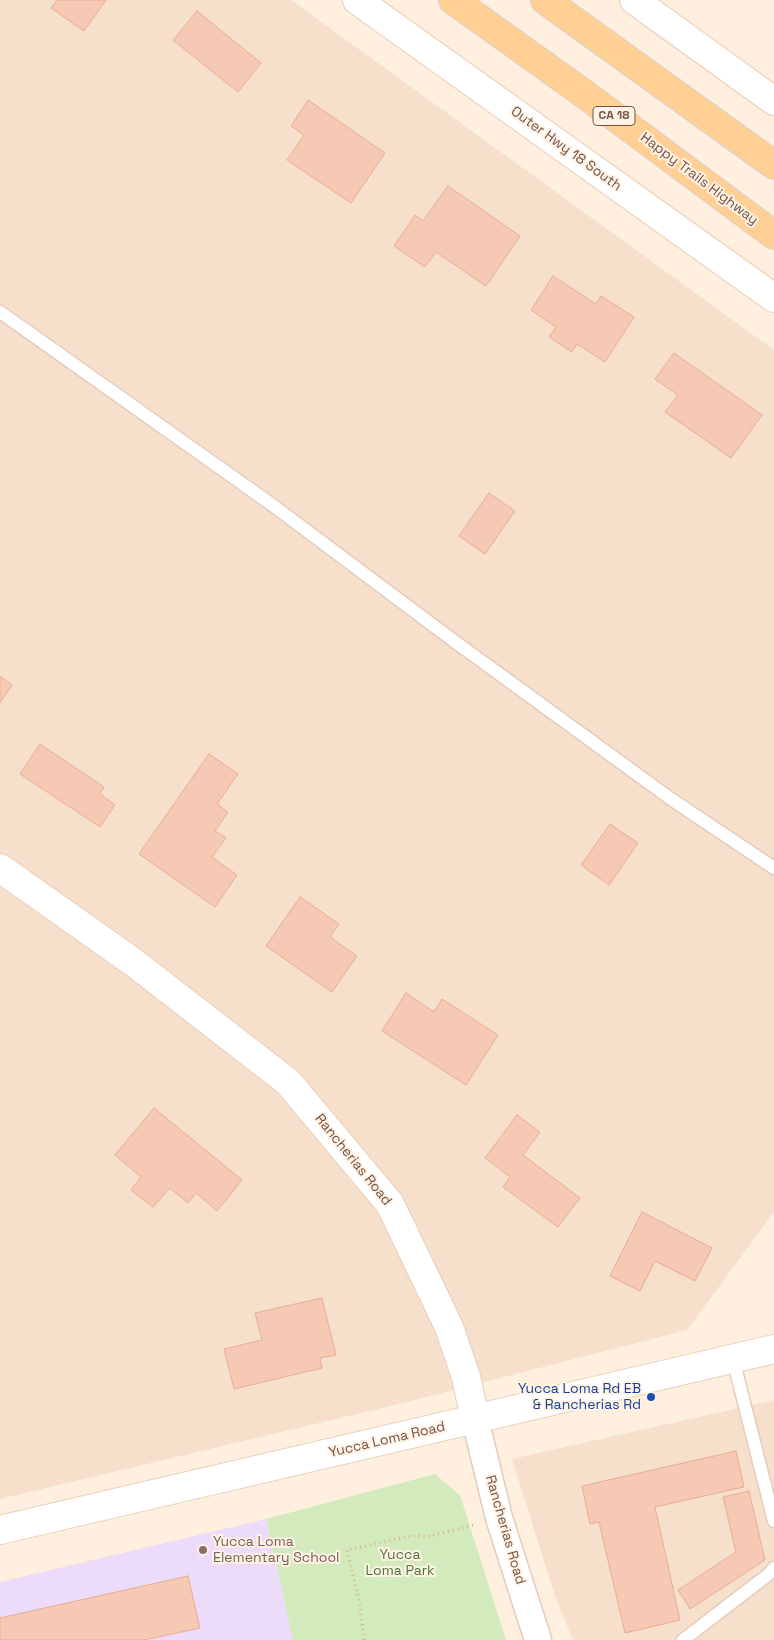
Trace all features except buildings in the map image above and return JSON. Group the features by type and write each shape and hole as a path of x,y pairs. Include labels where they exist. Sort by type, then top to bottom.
{"main road":[{"name":"Happy Trails Highway","path":"454,0 774,235"},
{"path":"545,0 774,165"}],"street":[{"name":"Outer Hwy 18 South","path":"358,0 774,298"},
{"path":"634,0 774,101"},
{"name":"Rancherias Road","path":"0,868 133,962 288,1082 390,1204 449,1327 466,1377 499,1518 538,1640"},
{"name":"Yucca Loma Road","path":"0,1530 774,1349"}],"lane":[{"path":"0,312 271,504 454,641 671,799 774,868"},
{"path":"733,1359 774,1521"},
{"path":"683,1640 769,1574 774,1568"}],"path":[{"path":"364,1640 359,1600 347,1550 416,1535 426,1537 499,1518"}],"shaded area":[{"path":"0,0 291,0 774,350 774,1212 687,1330 399,1404 0,1499"},
{"path":"774,1400 774,1640 573,1640 556,1599 512,1459"},
{"name":"Yucca Loma Elementary School","path":"266,1519 293,1640 0,1640 0,1582"}],"green space":[{"name":"Yucca Loma Park","path":"435,1474 460,1495 506,1640 293,1640 266,1519"}],"place":[{"name":"Yucca Loma Rd EB & Rancherias Rd","path":"651,1397"},
{"name":"Yucca Loma Elementary School","path":"203,1550"}]}
